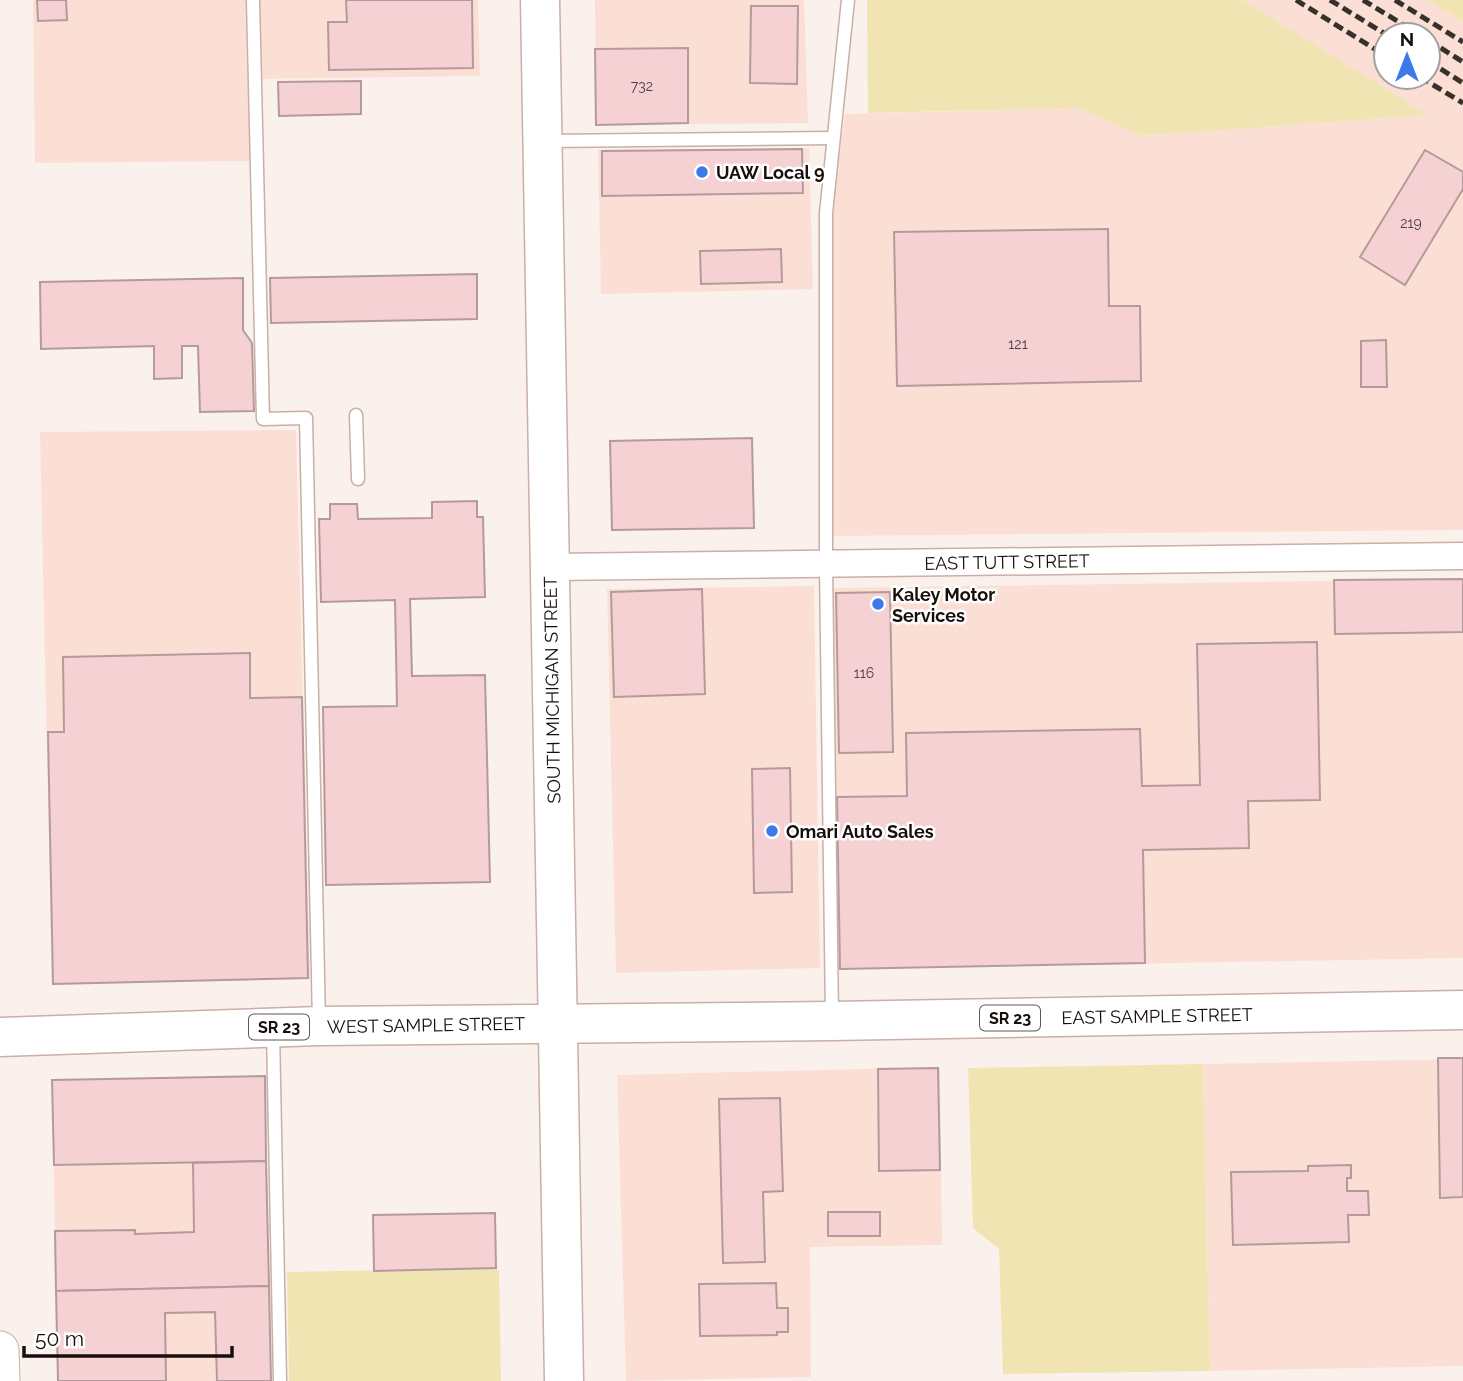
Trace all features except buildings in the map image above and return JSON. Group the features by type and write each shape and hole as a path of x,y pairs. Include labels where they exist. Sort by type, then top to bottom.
{"main road":[{"name":"SOUTH MICHIGAN STREET","path":"540,0 564,1381"},
{"name":"EAST SAMPLE STREET","path":"558,1023 1463,1010"},
{"name":"WEST SAMPLE STREET","path":"0,1037 273,1027 558,1023"},
{"path":"0,1350 1,1381"}],"street":[{"name":"EAST TUTT STREET","path":"550,567 1463,556"}],"lane":[{"path":"253,0 262,419 306,418 319,1026"},
{"path":"832,1021 826,565 826,213 848,0"},
{"path":"543,141 834,138"},
{"path":"356,415 358,479"},
{"path":"273,1027 280,1381"}],"shaded area":[{"path":"33,0 478,0 480,76 248,79 250,161 35,163"},
{"path":"595,0 804,0 808,123 596,125"},
{"path":"867,0 1243,0 1372,80 1372,91 1389,91 1428,115 1141,136 1077,108 868,113"},
{"path":"1243,0 1428,0 1463,22 1463,530 831,536 831,219 845,114 1077,108 1141,136 1426,115 1388,91 1442,91 1442,21 1372,21 1372,81"},
{"path":"1428,0 1463,0 1463,22"},
{"path":"809,148 813,289 601,294 598,150"},
{"path":"296,430 310,979 52,985 40,432"},
{"path":"1463,579 1463,958 840,969 832,588"},
{"path":"814,586 820,968 616,973 607,589"},
{"path":"1463,1059 1463,1366 1210,1371 1203,1064"},
{"path":"1203,1064 1210,1371 1003,1374 999,1249 973,1228 968,1068"},
{"path":"940,1067 942,1245 810,1247 811,1377 626,1381 617,1075"},
{"path":"265,1076 271,1381 58,1381 52,1080"},
{"path":"496,1268 499,1271 501,1381 289,1381 287,1272"}],"railway":[{"path":"1296,0 1372,47"},
{"path":"1330,0 1372,26"},
{"path":"1363,0 1397,21"},
{"path":"1395,0 1463,42"},
{"path":"1442,49 1463,62"},
{"path":"1442,70 1463,83"},
{"path":"1442,90 1463,103"}],"place":[{"name":"UAW Local 9","path":"702,172"},
{"name":"Kaley Motor Services","path":"878,604"},
{"name":"Omari Auto Sales","path":"772,831"}]}
